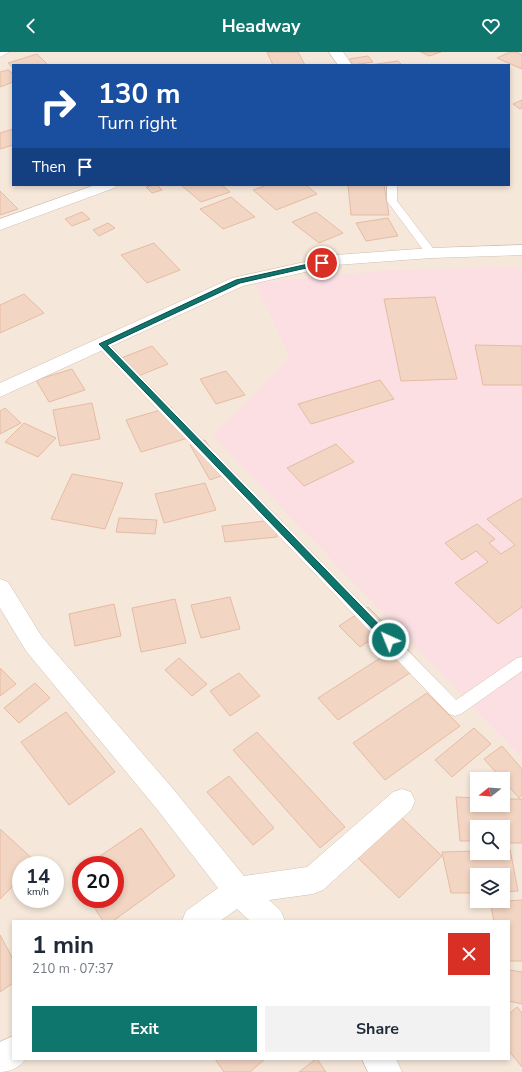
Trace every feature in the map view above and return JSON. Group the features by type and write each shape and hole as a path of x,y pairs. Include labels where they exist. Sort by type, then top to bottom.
{"street":[{"path":"336,52 344,64"},
{"path":"0,225 106,186"},
{"path":"0,391 238,282 336,260 431,253 522,250"},
{"path":"0,588 34,644 165,799 238,891 270,920"},
{"path":"197,920 238,891 313,880 402,801"},
{"path":"0,1060 12,1052"},
{"path":"378,1060 387,1072"}],"lane":[{"path":"0,54 5,52"},
{"path":"392,186 392,201 431,253"},
{"path":"102,344 455,709 522,663"}],"shaded area":[{"path":"0,52 522,52 522,1072 0,1072"},
{"path":"522,267 522,758 213,436 290,357 255,283 387,270"}],"building":[{"path":"267,52 298,52 304,64 273,64"},
{"path":"421,52 441,52 429,56"},
{"path":"510,52 516,52 522,55 522,69 497,58"},
{"path":"37,54 47,64 12,64 12,67 8,63"},
{"path":"368,56 373,62 352,64 349,59"},
{"path":"398,61 401,64 377,64"},
{"path":"8,70 12,73 12,82 0,87 0,72"},
{"path":"522,100 522,108 520,109 513,104"},
{"path":"12,129 12,145 0,149 0,133"},
{"path":"158,186 162,190 152,193 146,187"},
{"path":"182,186 223,186 230,192 201,202"},
{"path":"264,186 307,186 317,194 276,210 253,190"},
{"path":"348,186 384,186 389,215 351,215"},
{"path":"0,191 18,209 0,215"},
{"path":"231,197 255,217 223,229 200,209"},
{"path":"82,212 90,219 72,226 65,219"},
{"path":"316,212 343,233 319,243 292,222"},
{"path":"388,218 398,236 366,241 356,223"},
{"path":"108,223 115,228 99,236 93,230"},
{"path":"154,243 180,270 147,283 121,255"},
{"path":"24,294 44,313 0,333 0,305"},
{"path":"435,297 457,379 401,381 384,299"},
{"path":"475,345 522,346 522,385 483,385"},
{"path":"152,346 168,364 131,379 116,360"},
{"path":"72,369 85,390 49,402 36,380"},
{"path":"226,371 245,395 216,404 200,379"},
{"path":"380,380 394,399 311,424 298,404"},
{"path":"92,403 100,439 60,446 53,410"},
{"path":"171,407 188,438 141,452 126,420"},
{"path":"5,408 21,423 0,434 0,411"},
{"path":"24,423 56,438 38,457 5,442"},
{"path":"205,440 226,474 210,480 190,445"},
{"path":"336,444 354,462 304,486 287,468"},
{"path":"72,474 123,483 105,529 51,519"},
{"path":"205,483 216,510 164,523 155,494"},
{"path":"522,498 522,607 498,624 455,583 488,562 476,551 462,560 445,543 477,524 495,539 489,543 501,554 515,545 487,519"},
{"path":"119,518 157,520 155,534 116,532"},
{"path":"274,520 277,537 225,542 222,526"},
{"path":"230,597 240,629 201,638 191,605"},
{"path":"175,599 186,643 141,652 132,608"},
{"path":"114,604 121,636 75,646 69,614"},
{"path":"368,607 389,628 360,647 339,626"},
{"path":"402,644 422,665 338,720 318,698"},
{"path":"179,658 207,684 192,696 165,670"},
{"path":"0,668 16,684 0,696"},
{"path":"239,673 260,696 230,716 210,691"},
{"path":"35,683 50,698 19,723 4,708"},
{"path":"427,693 460,726 385,780 353,743"},
{"path":"66,712 115,772 69,805 21,742"},
{"path":"474,728 491,744 452,777 435,760"},
{"path":"257,732 345,827 320,848 233,750"},
{"path":"502,746 522,769 522,795 519,798 510,788 510,772 496,772 484,759"},
{"path":"229,776 274,828 253,845 207,792"},
{"path":"456,797 470,798 470,812 510,812 510,799 522,799 522,843 510,843 510,820 470,820 470,841 460,841"},
{"path":"400,816 442,856 399,898 357,857"},
{"path":"141,828 175,876 114,920 102,920 95,908 124,908 124,856 100,856"},
{"path":"0,829 29,856 12,856 12,887 0,899"},
{"path":"510,849 518,891 510,892 510,868 470,868 470,893 451,893 442,852 470,851 470,860 510,860"},
{"path":"522,900 522,961 510,961 510,920 494,920 491,908 510,908 510,901"},
{"path":"0,935 12,957 12,984 0,992"},
{"path":"510,970 522,972 522,1004 510,1001"},
{"path":"517,1007 522,1013 522,1067 510,1052 510,1013"},
{"path":"216,1060 264,1060 250,1072 224,1072"},
{"path":"315,1060 318,1060 326,1072 299,1072"}],"route":[{"path":"322,263 238,282 102,344 389,640"}]}
